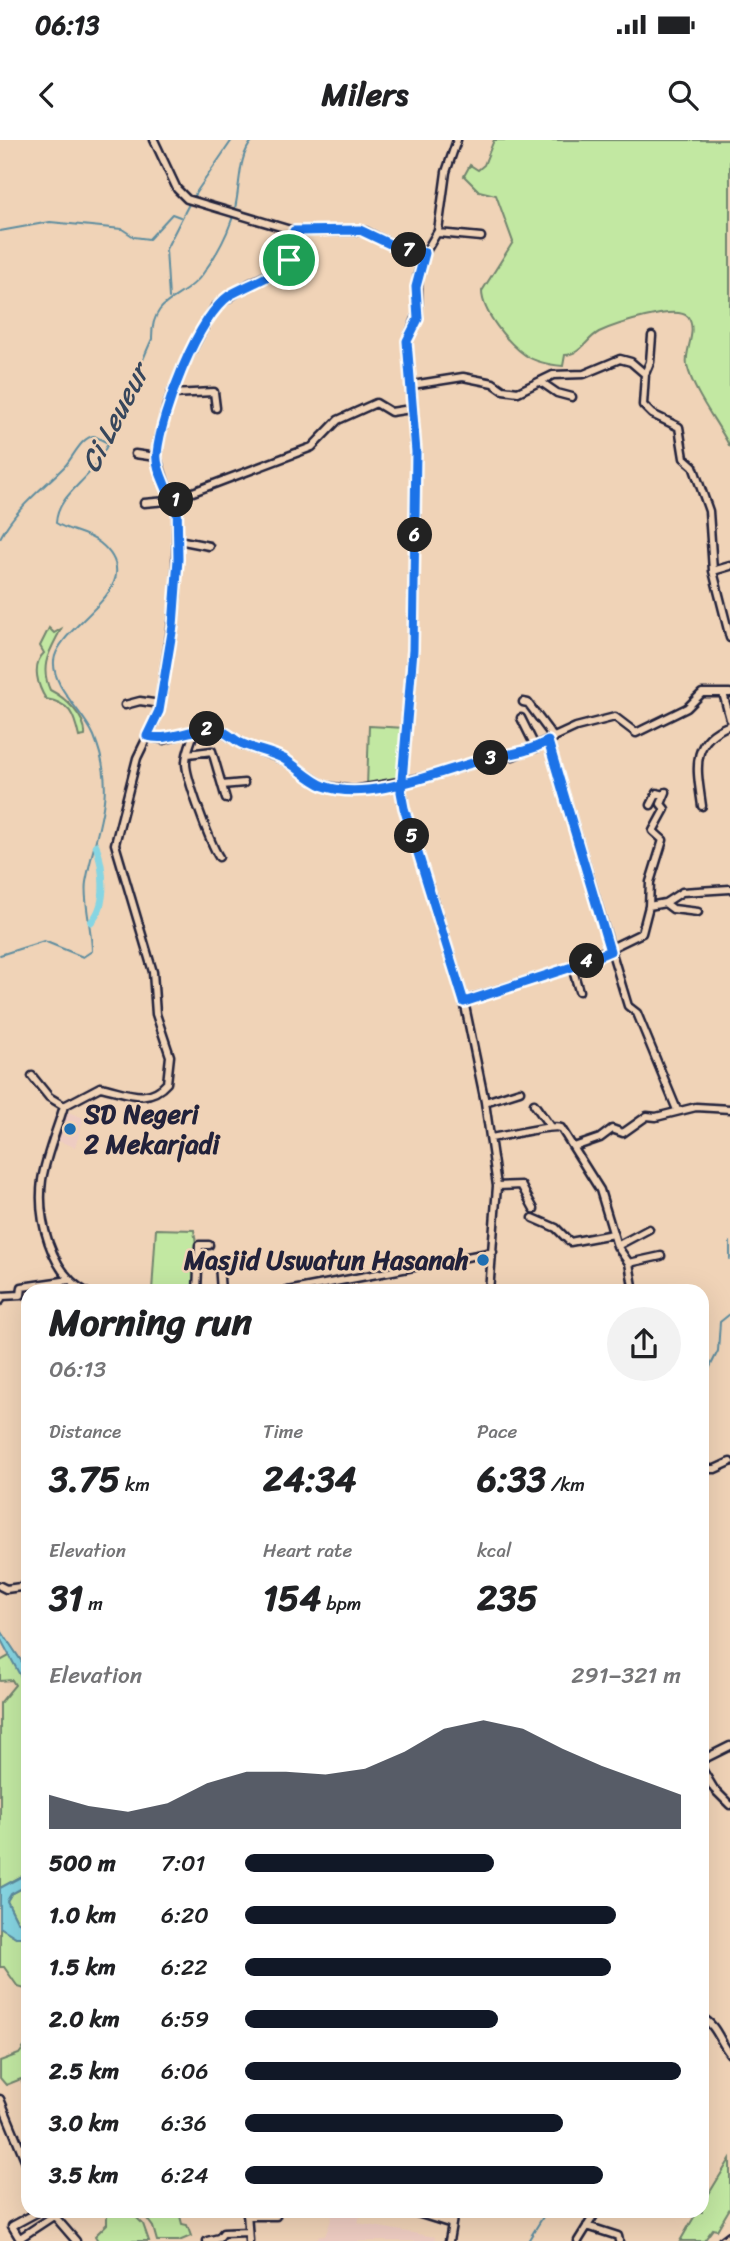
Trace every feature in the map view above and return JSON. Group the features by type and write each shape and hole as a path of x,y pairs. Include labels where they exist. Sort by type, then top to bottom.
{"street":[{"path":"154,140 177,189 190,199 294,231 360,230 396,247 425,253"},
{"path":"457,140 446,172 438,233 425,253 416,287 418,319 407,341 416,452 413,650 402,782 404,808 434,897 464,1002 485,1102 498,1186 490,1284"},
{"path":"76,1284 51,1252 41,1192 47,1160 64,1106 100,1087 145,1097 163,1088 169,1077 170,1056 156,1014 153,972 115,844 127,787 160,704 176,596 178,540 173,497 156,457 171,394 215,307 249,284 284,269 289,260 294,231"},
{"path":"438,233 481,237"},
{"path":"652,336 643,405 652,414 679,427 684,458 693,466 709,511 713,571 730,638"},
{"path":"412,385 463,377 518,392 553,374 584,374 620,359 631,362 645,374"},
{"path":"541,382 557,393 572,397"},
{"path":"171,394 214,391 216,408"},
{"path":"144,503 166,501 315,446 336,422 363,407 379,403 391,412 411,409"},
{"path":"135,454 156,457"},
{"path":"178,540 209,546"},
{"path":"713,571 730,566"},
{"path":"147,736 164,740 195,730 224,732 244,745 285,760 310,778 332,788 354,790 402,782 536,748 576,727 616,717 631,732 636,733 687,708 702,693 726,693 730,722 702,744 698,758 702,806"},
{"path":"125,705 139,701 160,704"},
{"path":"523,702 528,703 551,739 628,1006 638,1013 677,1110"},
{"path":"521,719 536,748"},
{"path":"195,730 188,754 187,777 210,842 219,857"},
{"path":"188,754 212,751 226,799"},
{"path":"222,785 244,783"},
{"path":"464,1002 572,967 610,951 642,933 649,906 650,882 663,840 653,831 665,809 660,804 665,793 657,793 650,805"},
{"path":"649,906 665,903 682,892 730,889"},
{"path":"665,903 673,909 698,912"},
{"path":"572,967 579,990"},
{"path":"32,1076 49,1097 64,1106"},
{"path":"485,1102 520,1091"},
{"path":"534,1104 550,1125"},
{"path":"574,1147 600,1138 612,1129 623,1133 646,1116 656,1118 677,1110 709,1106 730,1109"},
{"path":"491,1138 527,1133 550,1125 561,1128 600,1190 617,1246 629,1263 633,1284"},
{"path":"498,1186 521,1185 534,1209"},
{"path":"533,1218 551,1225 570,1242 613,1234"},
{"path":"617,1246 649,1229"},
{"path":"197,1284 199,1245 209,1245"},
{"path":"324,1284 494,1252"},
{"path":"629,1263 661,1256"},
{"path":"219,1263 220,1284"},
{"path":"43,1284 71,1280"},
{"path":"0,1301 3,1295 21,1295"},
{"path":"709,1469 730,1462"},
{"path":"0,1586 6,1589 21,1587"},
{"path":"709,1756 730,1746"},
{"path":"709,1781 730,1805"},
{"path":"709,2022 730,2054"},
{"path":"0,2099 21,2150"},
{"path":"27,2218 12,2226 21,2240 48,2218"},
{"path":"56,2218 76,2241"},
{"path":"247,2218 249,2241"},
{"path":"433,2218 452,2224"},
{"path":"449,2241 453,2218"},
{"path":"578,2241 592,2218"},
{"path":"587,2226 618,2236 619,2241"},
{"path":"206,2241 219,2238 223,2233 248,2232"},
{"path":"722,2241 730,2235"}],"shaded area":[{"name":"SD Negeri 2 Mekarjadi","path":"65,1111 84,1118 75,1147 55,1140"},
{"path":"332,2218 359,2218 358,2223 435,2237 434,2241 317,2241 319,2235 325,2236"}],"green space":[{"path":"494,140 730,140 730,447 690,376 687,359 692,328 688,317 682,314 659,314 599,332 576,352 565,355 563,366 543,363 529,357 518,350 497,326 486,308 482,291 513,242 496,195 479,191 464,176 470,165 478,170 484,165"},
{"path":"49,628 54,633 61,629 47,658 46,673 50,690 69,703 79,716 83,722 85,736 79,737 70,711 61,703 46,699 38,682 38,664 44,653 40,646"},
{"path":"369,726 406,728 399,782 367,787"},
{"path":"156,1229 194,1230 198,1257 196,1284 152,1284"},
{"path":"11,1655 21,1676 21,1877 0,1888 0,1703 15,1685 12,1680 0,1681 0,1661"},
{"path":"21,1889 21,1924 7,1901 11,1894"},
{"path":"0,1927 16,1937 21,1937 21,1988 4,1967 0,1967"},
{"path":"21,2051 21,2079 6,2085 0,2078 0,2061"},
{"path":"730,2159 730,2208 717,2230 713,2229 704,2241 680,2241 693,2218 709,2218 709,2194"},
{"path":"107,2218 137,2218 143,2224 149,2241 98,2241 95,2236 107,2224"},
{"path":"146,2218 180,2218 191,2236 179,2241 157,2241 153,2227"}],"water":[{"path":"0,1629 21,1660 21,1677 0,1638"},
{"path":"21,1877 21,1889 11,1894 7,1901 21,1924 21,1937 16,1937 0,1927 0,1888"}],"waterway":[{"name":"Ci Leueur","path":"193,197 232,140"},
{"name":"Ci Leueur","path":"0,955 44,941 83,957 92,951 85,889 103,810 104,776 94,736 58,681 54,661 59,647 110,590 116,575 114,559 100,543 90,536 56,523 57,514 65,500 94,467 112,436 152,339 157,315 162,307 202,275 222,242 237,201 244,157 253,140"},
{"name":"Ci Leueur","path":"169,298 166,249 190,202"},
{"path":"0,231 50,222 122,229 134,237 149,239 172,214 180,217"},
{"path":"0,538 21,509 64,467 85,440 94,436 106,442"},
{"name":"Ci Leueur","path":"91,922 100,905 103,885 96,845"},
{"path":"730,1242 730,1259"},
{"path":"709,1369 718,1351 720,1322 730,1314"},
{"path":"528,2241 542,2218"}],"place":[{"name":"SD Negeri 2 Mekarjadi","path":"70,1129"},
{"name":"Masjid Uswatun Hasanah","path":"483,1260"}],"route":[{"path":"289,260 284,269 265,275 215,307 183,366 167,406 156,457 170,497 177,498 176,596 159,711 147,736 164,740 195,730 221,731 244,745 285,760 324,786 354,790 392,784 402,782 416,779 427,777 486,759 513,756 548,741 610,951 572,967 464,1002 431,888 413,840 401,792 402,782 403,777 407,738 413,650 416,452 407,341 418,319 416,287 425,253 396,247 360,230 294,231 289,260"}]}
